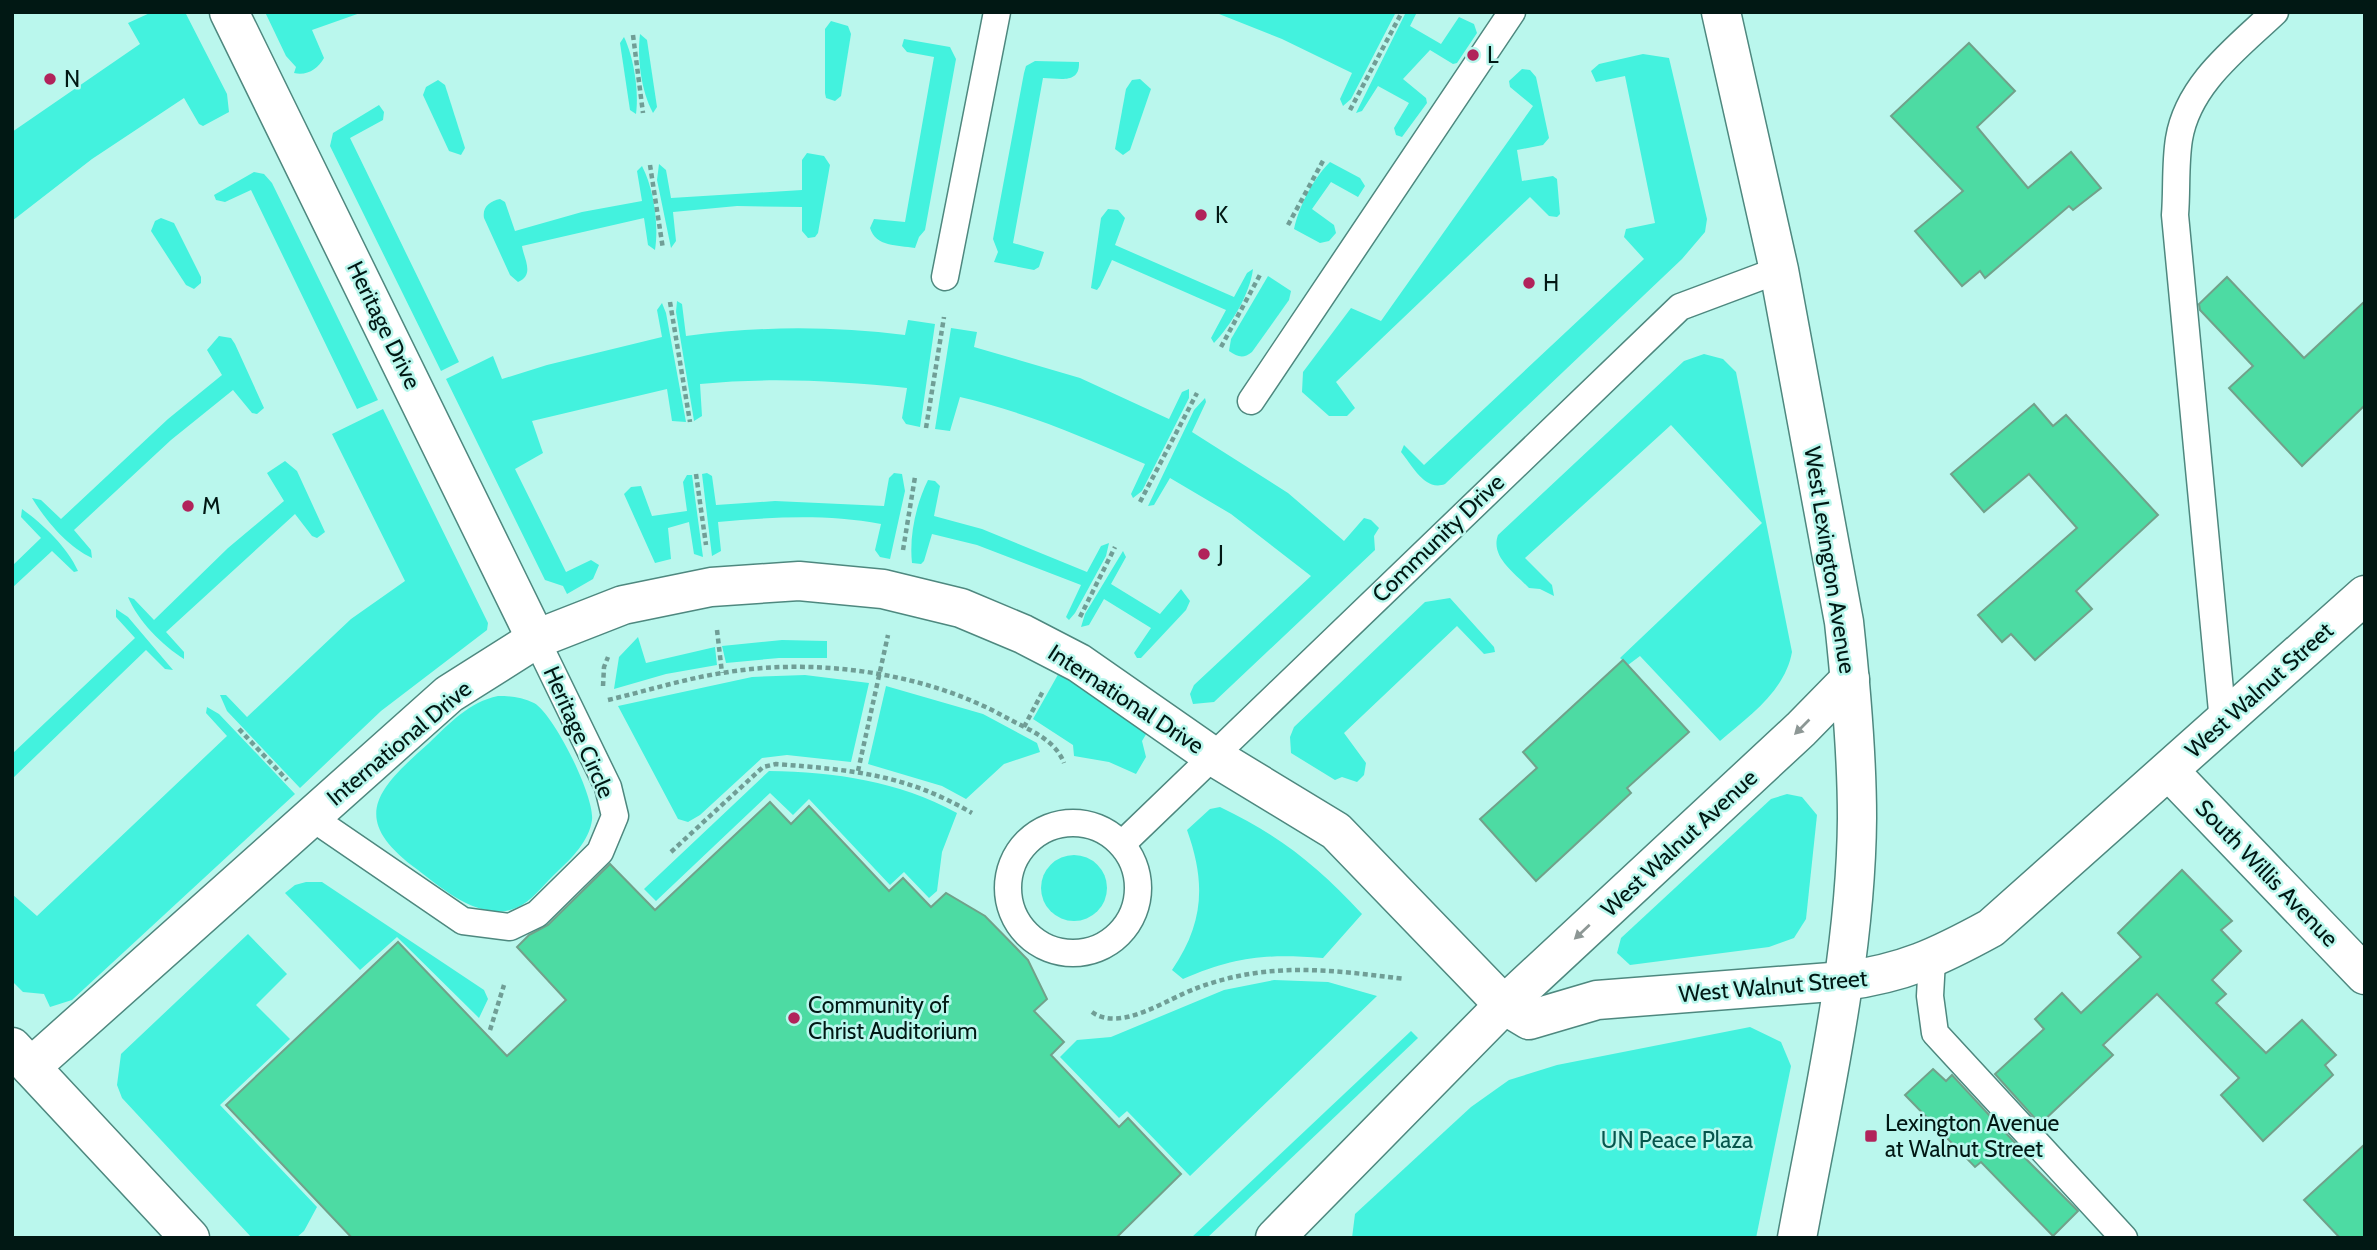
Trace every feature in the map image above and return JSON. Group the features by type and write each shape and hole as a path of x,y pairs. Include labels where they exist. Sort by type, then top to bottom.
{"street":[{"name":"Heritage Drive","path":"229,12 536,639"},
{"name":"West Lexington Avenue","path":"1721,12 1779,270 1844,622 1850,678 1857,819 1844,981 1797,1238"},
{"name":"International Drive","path":"22,1057 311,817 449,694 536,639 623,605 711,587 799,581 883,589 961,608 1023,634 1079,663 1211,755 1336,831 1504,1005"},
{"name":"West Walnut Street","path":"1504,1005 1529,1020 1597,1000 1844,981 1875,977 1933,960 1991,928 2365,596"},
{"name":"West Walnut Avenue","path":"1504,1005 1801,729 1850,678"},
{"name":"South Willis Avenue","path":"2169,771 2365,975"},
{"path":"1292,1232 1504,1005"},
{"path":"22,1057 190,1238"}],"lane":[{"path":"944,277 997,12"},
{"path":"1251,401 1512,12"},
{"path":"2223,722 2175,215 2179,138 2194,96 2224,60 2275,12"},
{"name":"Community Drive","path":"1122,844 1211,755 1680,307 1779,270"},
{"name":"Heritage Circle","path":"311,817 463,921 510,927 537,914 600,852 615,817 608,787 536,639"},
{"path":"1063,822 1085,823 1105,830 1122,844 1133,860 1138,878 1138,898 1120,933 1104,945 1086,952 1067,953 1047,948 1031,939 1016,923 1008,902 1007,881 1013,860 1025,842 1042,829 1063,822"},
{"path":"1933,960 1930,996 1935,1033 2124,1238"}],"path":[{"path":"1350,110 1402,12"},
{"path":"633,35 643,113"},
{"path":"1287,225 1324,159"},
{"path":"650,165 663,249"},
{"path":"1221,348 1262,273"},
{"path":"670,302 690,422"},
{"path":"926,428 944,317"},
{"path":"1140,502 1197,393"},
{"path":"696,474 707,556"},
{"path":"901,561 915,477"},
{"path":"1076,624 1115,547"},
{"path":"715,621 722,673"},
{"path":"858,771 889,625"},
{"path":"611,651 604,667 603,684 607,700 722,673 777,667 830,668 880,675 944,691 991,709 1051,742 1064,763"},
{"path":"1024,727 1048,680"},
{"path":"239,729 290,783"},
{"path":"671,852 763,767 776,764 858,771 936,792 972,813"},
{"path":"1091,1012 1100,1018 1118,1020 1197,988 1239,974 1269,969 1311,969 1405,979"},
{"path":"490,1030 504,985"}],"green space":[{"path":"152,12 185,12 227,94 229,112 203,126 199,124 184,98 92,159 12,221 12,132 140,44 128,23"},
{"path":"265,12 363,12 312,30 324,58 312,71 299,74 294,73 296,67 286,56"},
{"path":"1214,12 1396,12 1351,99 1343,106 1340,99 1352,73 1282,39"},
{"path":"1406,12 1417,12 1410,26 1441,44 1459,17 1474,24 1477,33 1457,63 1453,64 1430,50 1403,79 1426,98 1427,103 1402,137 1396,135 1394,128 1409,103 1378,86 1362,111 1356,113"},
{"path":"831,21 848,26 851,34 841,96 835,101 826,98 825,93 825,29"},
{"path":"640,34 647,40 657,107 653,113 645,95 641,74"},
{"path":"624,37 635,75 636,114 630,110 620,43"},
{"path":"904,39 950,47 956,59 925,230 915,248 882,242 870,228 874,219 905,222 934,57 907,52 902,46"},
{"path":"1643,54 1669,58 1707,219 1705,232 1682,259 1445,484 1425,481 1401,452 1404,445 1424,465 1644,259 1624,237 1626,229 1655,223 1625,76 1596,82 1591,71 1599,64"},
{"path":"1035,61 1079,62 1076,74 1072,77 1043,78 1013,243 1044,252 1039,267 1034,270 994,262 998,252 993,239 1024,73 1026,66"},
{"path":"1522,69 1530,70 1536,77 1549,138 1543,145 1517,150 1522,181 1553,176 1557,179 1560,214 1557,217 1549,216 1530,197 1336,382 1355,408 1347,416 1329,416 1302,392 1303,372 1351,308 1381,321 1533,106 1510,87 1509,81"},
{"path":"1140,79 1151,89 1130,150 1123,155 1115,149 1126,89 1132,80"},
{"path":"438,80 445,85 465,148 461,155 449,151 423,95 426,87"},
{"path":"379,105 384,112 383,120 350,138 459,362 441,371 330,146 333,133"},
{"path":"807,153 824,156 830,165 818,233 815,237 808,238 802,231 802,207 737,206 673,212 676,241 671,248 657,180 659,164 666,170 671,198 802,190 802,160"},
{"path":"1330,162 1360,178 1365,186 1358,197 1331,182 1312,209 1334,225 1336,233 1329,241 1320,243 1294,229 1308,193"},
{"path":"642,166 650,185 654,207 655,250 648,245 644,218 522,246 527,266 526,275 518,282 510,275 484,218 484,211 490,203 500,199 505,202 515,231 582,212 642,201 637,171"},
{"path":"254,172 264,174 272,183 378,400 357,409 251,190 225,202 216,200 214,195"},
{"path":"1108,209 1118,210 1125,218 1115,245 1234,297 1247,273 1253,269 1239,309 1214,343 1211,338 1226,310 1112,260 1097,290 1091,288 1101,218"},
{"path":"161,218 174,223 201,277 201,283 194,289 186,285 151,231 155,221"},
{"path":"1268,276 1291,291 1289,300 1252,352 1246,356 1238,356 1229,351 1231,339"},
{"path":"677,301 682,304 686,336 796,328 905,335 908,320 935,324 920,427 906,424 902,418 907,388 804,381 700,384 702,416 694,421 676,312"},
{"path":"662,303 686,422 672,421 667,389 532,421 543,453 515,469 566,572 591,560 599,565 593,579 567,594 563,586 545,580 446,379 493,356 502,379 547,365 662,337 657,310"},
{"path":"951,328 977,332 974,347 1080,378 1169,419 1182,392 1189,389 1189,398 1142,491 1133,498 1131,494 1145,464 1008,410 960,397 950,431 935,429"},
{"path":"219,336 231,338 235,344 264,408 257,414 252,413 233,390 171,440 74,530 91,550 92,558 83,553 58,532 32,498 41,500 61,519 168,419 222,375 207,350"},
{"path":"1704,354 1723,359 1736,372 1792,652 1782,679 1774,691 1720,741 1640,656 1628,665 1620,658 1762,523 1671,425 1525,558 1552,585 1554,596 1540,589 1529,588 1505,564 1496,543 1498,535 1684,361"},
{"path":"1205,398 1206,402 1192,432 1288,493 1344,541 1364,518 1371,520 1379,528 1374,536 1375,550 1214,702 1193,704 1190,694 1194,685 1311,576 1231,514 1170,478 1154,505 1148,506 1194,410"},
{"path":"383,409 488,623 487,630 381,711 300,788 227,711 220,695 226,695 247,717 351,619 405,581 332,434"},
{"path":"285,461 297,471 325,532 317,538 312,536 295,514 166,632 184,652 184,659 152,632 128,597 134,599 154,620 228,548 284,501 267,473"},
{"path":"894,473 902,474 905,491 890,559 880,557 875,550 881,524 820,518 718,522 721,551 712,556 702,474 712,476 716,505 775,501 884,506 889,478"},
{"path":"687,475 692,475 703,557 694,554 689,522 668,528 671,559 655,563 624,494 631,487 641,486 652,516 687,511 683,482"},
{"path":"928,480 935,481 940,486 934,516 982,529 1087,572 1101,546 1109,543 1106,556 1069,620 1066,617 1081,585 977,545 932,534 924,561 921,564 912,563 914,520"},
{"path":"22,509 54,537 78,571 74,572 52,551 12,588 12,566 41,538 21,517"},
{"path":"1123,551 1126,557 1111,584 1160,614 1181,589 1190,601 1186,610 1141,658 1137,658 1134,653 1151,628 1104,599 1089,625 1081,627 1085,614"},
{"path":"1450,598 1494,647 1495,652 1484,654 1457,626 1344,733 1366,763 1364,775 1357,782 1342,777 1335,780 1291,753 1290,737 1294,727 1425,602"},
{"path":"116,609 128,617 173,670 165,669 146,650 12,779 12,754 135,638 116,617"},
{"path":"638,637 646,663 715,647 717,665 666,674 614,689 619,657"},
{"path":"782,640 827,641 827,658 779,658 726,663 722,646"},
{"path":"1060,671 1148,731 1142,741 1146,757 1136,774 1109,762 1074,756 1073,745 1033,719"},
{"path":"805,675 869,683 851,762 787,755 762,758 700,815 688,822 678,819 618,706 752,677"},
{"path":"886,686 983,714 1037,743 1040,752 1004,764 966,799 942,786 868,764"},
{"path":"498,696 516,697 534,703 552,723 580,776 592,820 579,849 531,898 508,910 494,911 480,909 453,896 396,852 383,835 377,820 377,805 395,776 461,714 478,703"},
{"path":"207,707 219,714 295,794 72,1000 50,1007 44,994 23,992 12,981 12,894 37,916 227,736 206,713"},
{"path":"769,771 818,773 866,780 912,793 957,813 942,852 937,891 929,898 904,872 890,885 809,799 793,815 770,793 656,901 644,889"},
{"path":"1787,794 1802,797 1817,815 1806,919 1794,938 1769,947 1630,965 1617,953 1621,938 1771,799"},
{"path":"1220,807 1261,829 1297,853 1330,881 1362,914 1323,958 1252,958 1220,965 1183,979 1172,970 1191,936 1199,902 1197,868 1187,830 1210,809"},
{"path":"1074,855 1087,858 1097,865 1104,875 1107,888 1104,901 1097,911 1087,918 1074,921 1061,918 1051,911 1044,901 1041,888 1044,875 1051,865 1061,858"},
{"path":"322,882 484,990 488,999 479,1018 397,937 360,970 285,893 295,885"},
{"path":"248,934 287,974 256,1005 290,1039 220,1105 317,1207 304,1231 296,1238 252,1238 122,1098 117,1085 121,1054"},
{"path":"1274,980 1328,982 1377,996 1190,1176 1127,1111 1119,1118 1060,1057 1077,1040 1111,1037 1224,990"},
{"name":"UN Peace Plaza","path":"1750,1027 1781,1042 1791,1066 1756,1238 1352,1238 1355,1214 1471,1107 1509,1080 1557,1065"},
{"path":"1411,1031 1418,1038 1207,1238 1191,1238"}],"building":[{"path":"1969,43 2015,91 1977,127 2028,188 2071,152 2101,188 2073,210 2069,206 1985,278 1980,271 1962,286 1915,231 1963,191 1891,116"},
{"path":"2227,277 2304,358 2365,301 2365,405 2302,466 2229,388 2253,366 2200,310 2199,304"},
{"path":"2034,404 2053,426 2066,415 2158,515 2076,591 2092,609 2035,660 2011,634 2002,642 1978,615 2077,528 2029,474 1984,512 1951,474"},
{"path":"1623,660 1689,732 1627,788 1631,793 1536,881 1480,819 1537,768 1523,752"},
{"name":"Community of Christ Auditorium","path":"770,802 791,824 809,806 889,891 903,878 931,907 946,893 985,916 1028,960 1047,999 1034,1011 1064,1042 1051,1055 1119,1127 1128,1118 1181,1174 1116,1238 352,1238 226,1105 398,942 507,1056 566,1000 517,947 529,935 548,925 610,864 655,910"},
{"path":"2182,870 2232,921 2221,930 2241,951 2212,980 2226,994 2216,1003 2266,1053 2302,1020 2336,1055 2325,1065 2333,1075 2263,1141 2221,1095 2239,1078 2157,994 2103,1045 2113,1055 2040,1124 1995,1074 2044,1029 2035,1019 2062,993 2081,1013 2141,957 2118,933"},
{"path":"1933,1069 1946,1081 1952,1075 2017,1145 2015,1148 2078,1211 2053,1236 1981,1162 1975,1167 1905,1095"},
{"path":"2365,1144 2365,1238 2340,1238 2304,1200"}],"place":[{"name":"L","path":"1473,55"},
{"name":"N","path":"50,79"},
{"name":"K","path":"1201,215"},
{"name":"H","path":"1529,283"},
{"name":"M","path":"188,506"},
{"name":"J","path":"1204,554"},
{"name":"Community of Christ Auditorium","path":"794,1018"},
{"name":"Lexington Avenue at Walnut Street","path":"1871,1136"}]}
